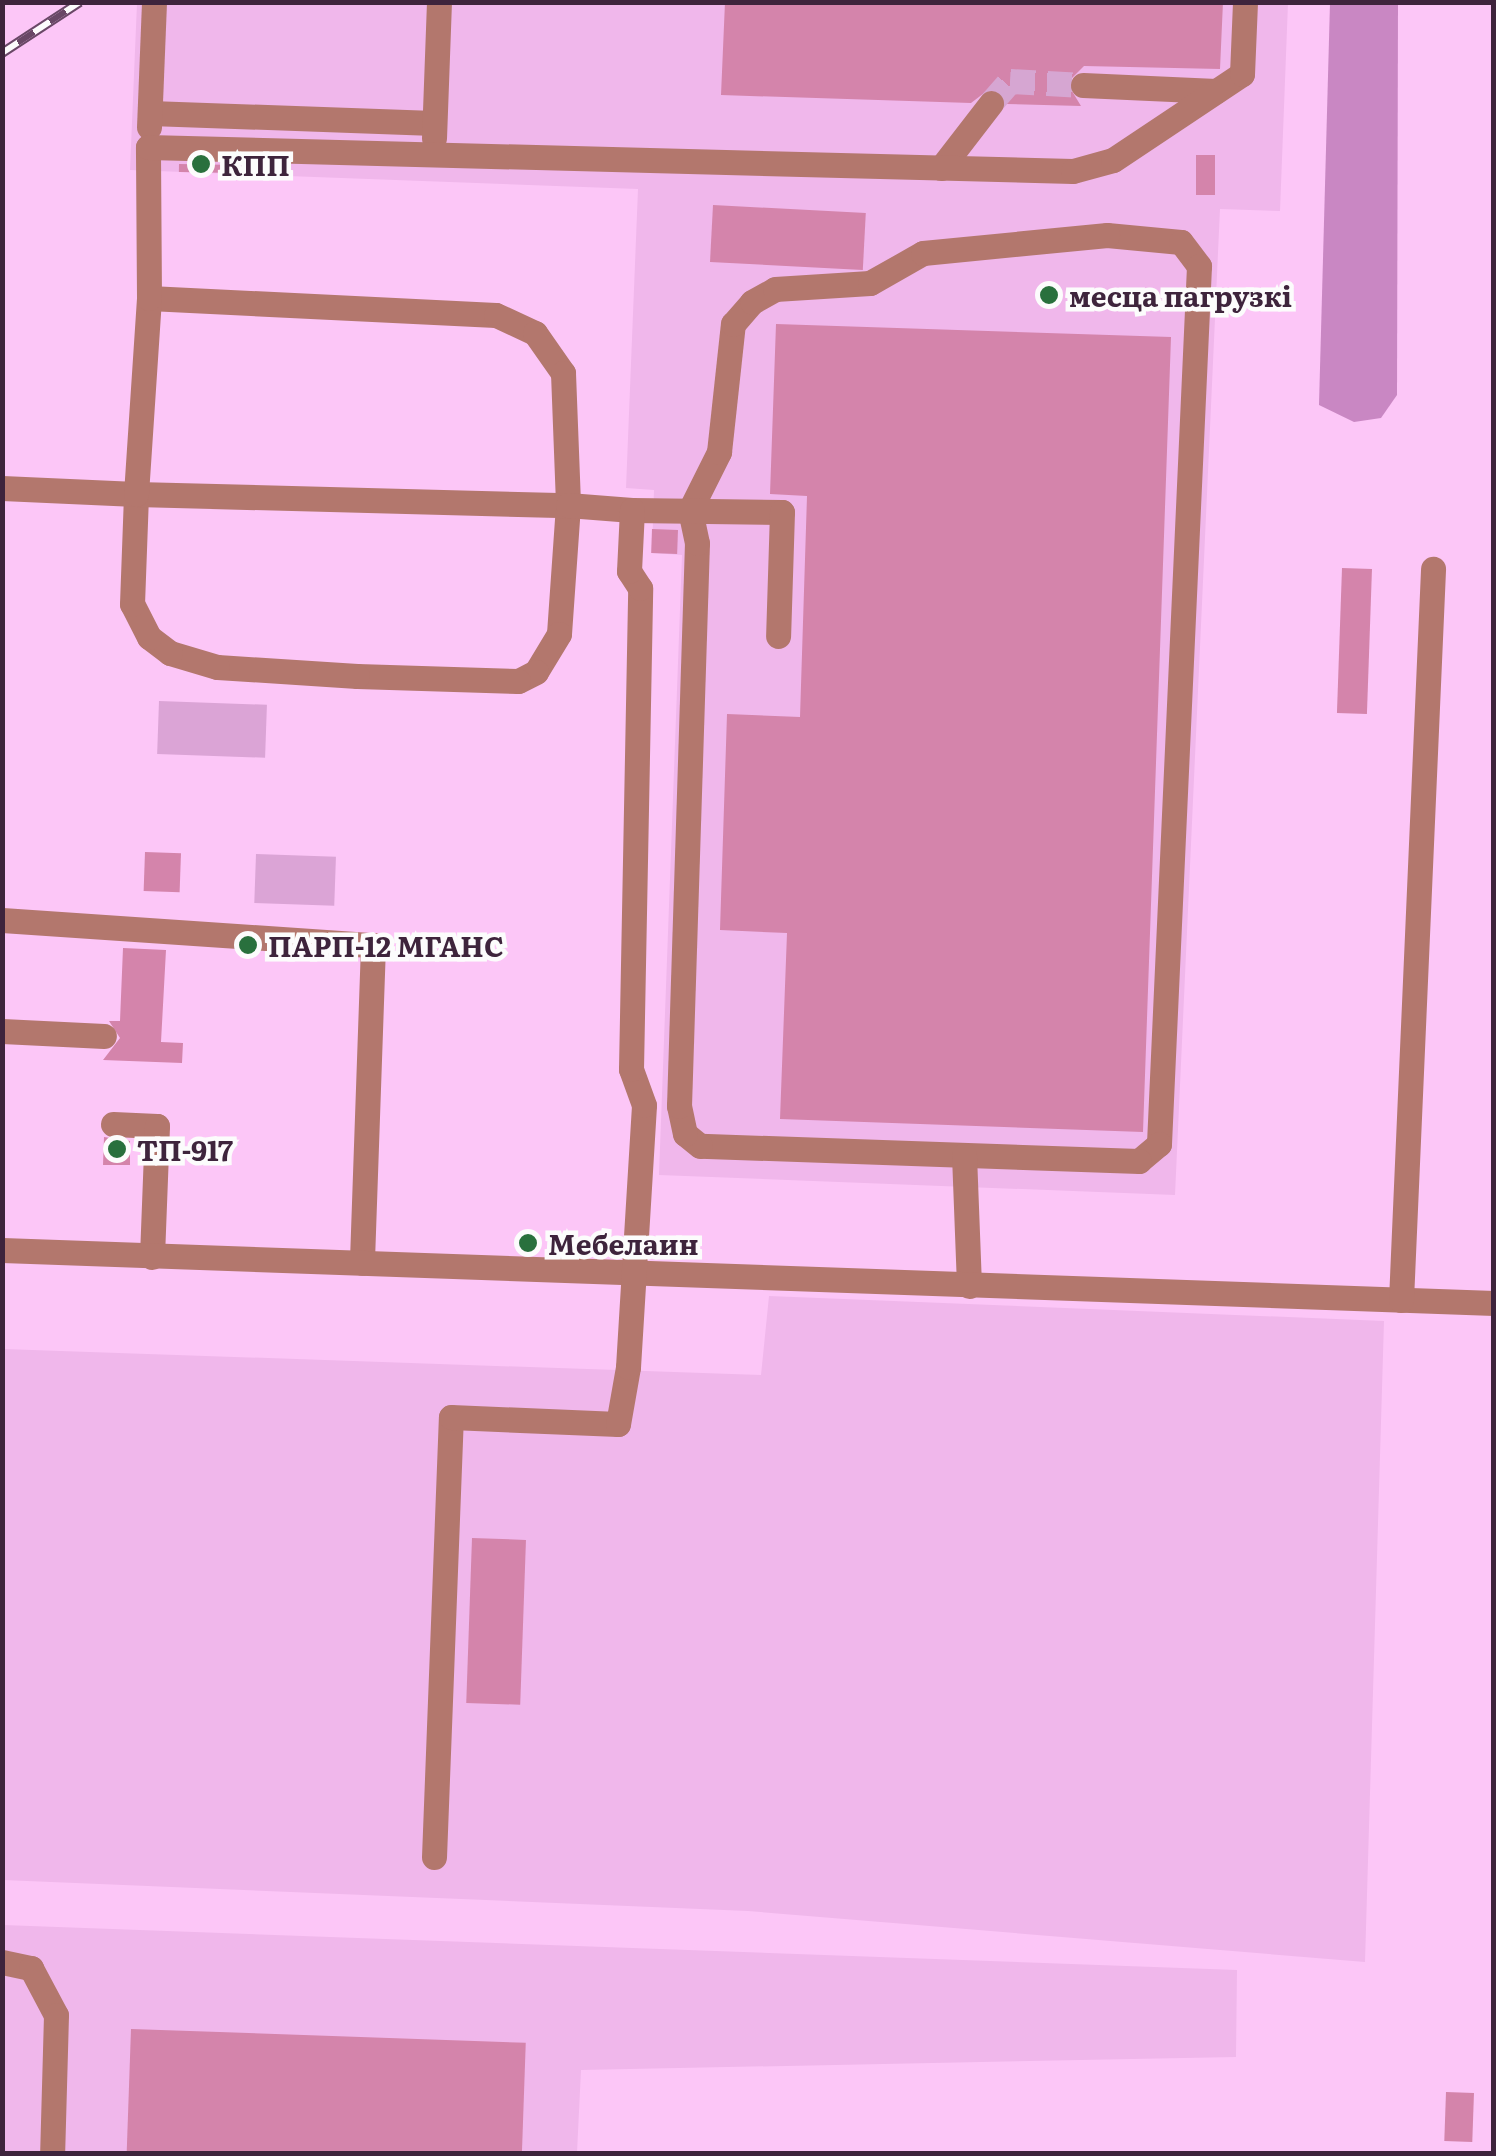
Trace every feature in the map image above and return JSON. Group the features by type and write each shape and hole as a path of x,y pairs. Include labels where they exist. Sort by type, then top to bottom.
{"street":[{"path":"149,298 496,315 522,324 553,351 563,373 568,505 557,644 542,668 518,681 217,668 170,653 145,631 132,604 149,298 148,147 154,2"},
{"path":"433,158 439,2"},
{"path":"148,147 433,158 1087,168 1114,160 1242,74 1245,2"},
{"path":"1083,85 1216,92"},
{"path":"941,168 991,104"},
{"path":"150,113 434,123"},
{"path":"1108,235 1163,238 1196,257 1159,1144 1139,1162 710,1148 685,1134 679,1106 698,543 690,510 719,452 733,324 762,294 785,286 870,283 936,250 1108,235"},
{"path":"2,488 782,512 778,636"},
{"path":"434,1857 451,1417 618,1424 639,1273 644,1105 631,1069 640,588 628,571 632,510"},
{"path":"1401,1300 1433,568"},
{"path":"2,920 373,945 362,1264"},
{"path":"2,1031 104,1036"},
{"path":"113,1124 157,1126 152,1257"},
{"path":"964,1155 968,1286"},
{"path":"2,1250 1494,1303"},
{"path":"2,1962 31,1968 56,2015 52,2154"}],"shaded area":[{"path":"137,3 1288,3 1280,211 1220,209 1175,1195 659,1175 682,555 652,553 654,490 626,488 638,189 130,170"},
{"path":"1330,3 1398,3 1397,395 1381,418 1354,422 1319,405"},
{"path":"159,701 267,705 265,758 157,754"},
{"path":"256,854 336,857 334,906 254,903"},
{"path":"769,1296 1384,1321 1365,1962 748,1911 3,1880 3,1349 761,1375"},
{"path":"3,1925 1237,1970 1236,2057 581,2070 577,2153 3,2154"}],"building":[{"path":"725,2 1223,2 1220,69 1084,66 1067,83 1081,106 1007,104 992,87 971,103 721,95"},
{"path":"1196,155 1215,155 1215,195 1196,195"},
{"path":"179,164 223,165 223,173 179,172"},
{"path":"713,205 866,213 863,270 710,262"},
{"path":"776,324 1171,337 1143,1132 780,1119 787,933 720,930 727,714 800,717 807,496 770,494"},
{"path":"652,529 678,530 677,554 651,553"},
{"path":"1342,568 1372,569 1367,714 1337,713"},
{"path":"145,852 181,853 180,892 144,891"},
{"path":"123,948 166,950 161,1042 183,1043 182,1063 103,1060 120,1038 109,1021 120,1021"},
{"name":"ТП-917","path":"104,1137 130,1141 130,1165 103,1165"},
{"path":"472,1538 526,1540 520,1705 466,1703"},
{"path":"131,2029 526,2043 522,2154 127,2154"},
{"path":"1446,2092 1474,2093 1472,2142 1444,2141"}],"tunnel":[{"path":"991,103 1010,81 1083,85"}],"railway":[{"path":"2,53 80,2"}],"place":[{"name":"КПП","path":"201,164"},
{"name":"месца пагрузкі","path":"1049,295"},
{"name":"ПАРП-12 МГАНС","path":"248,945"},
{"name":"ТП-917","path":"117,1149"},
{"name":"Мебелаин","path":"528,1243"}]}
